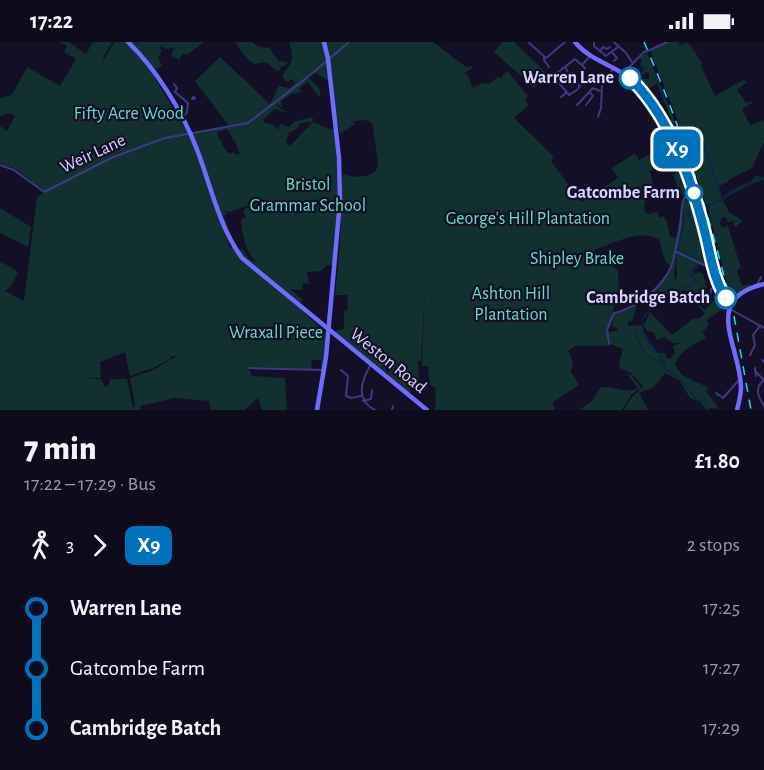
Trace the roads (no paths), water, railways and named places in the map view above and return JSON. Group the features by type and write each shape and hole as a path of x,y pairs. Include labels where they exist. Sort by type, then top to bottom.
{"main road":[{"name":"Weston Road","path":"128,42 146,61 168,94 190,134 214,200 234,246 243,258 317,321 321,327 371,364 425,409"},
{"path":"317,410 330,322 340,184 328,59 324,42"},
{"path":"575,42 590,56 622,73 638,87 670,136 684,164 696,197 718,282 723,295 731,303"},
{"path":"737,410 741,391 729,330 731,303 741,292 764,284"}],"street":[{"name":"Weir Lane","path":"0,165 14,170 44,192 111,158 165,138 248,123 349,42"},
{"path":"528,42 547,66"},
{"path":"543,60 565,42"},
{"path":"594,42 594,46 607,56 618,47"},
{"path":"614,42 632,62"},
{"path":"622,73 644,52 667,42"},
{"path":"600,51 602,46 607,49 610,46"},
{"path":"612,52 617,56 614,61"},
{"path":"582,65 590,56"},
{"path":"549,74 557,73 575,58 585,68 581,75 584,81 580,86 570,94 566,93 561,97"},
{"path":"566,67 570,78 580,86"},
{"path":"598,117 601,108 600,91 613,69"},
{"path":"557,73 559,83 566,93"},
{"path":"174,84 176,92 188,102"},
{"path":"577,105 594,87 600,91"},
{"path":"168,94 176,92"},
{"path":"586,105 593,96 590,92"},
{"path":"182,119 187,112 188,102 192,99"},
{"path":"609,344 607,330 614,313 634,306 654,288 670,267 684,198 696,197"},
{"path":"674,250 712,270 718,282 711,289 710,298 707,300"},
{"path":"756,286 761,277"},
{"path":"730,309 764,328"},
{"path":"750,355 755,345 754,333 760,326"},
{"path":"371,364 363,383 361,396 372,409"},
{"path":"249,368 324,370"},
{"path":"343,370 348,376 346,396 351,398 361,396"},
{"path":"755,372 764,380 758,386 760,399 764,406"},
{"path":"716,393 723,398 740,379"},
{"path":"363,401 371,399 373,393"},
{"path":"760,399 764,397"}],"waterway":[{"path":"700,133 722,200"},
{"path":"702,209 753,182 753,179 764,178"},
{"path":"697,210 683,216 684,224 677,250 696,259 696,268 691,270 690,274 694,276 694,282 686,289 680,287 679,291 674,294 670,290 664,292 664,296 652,303 643,320 643,329 648,342 664,362 665,368 679,378 696,399 706,403 708,410"},
{"path":"635,330 643,350 665,367"}],"railway":[{"path":"644,42 692,166 728,293"},
{"path":"734,316 751,410"}],"place":[{"name":"Warren Lane","path":"630,78"},
{"name":"Gatcombe Farm","path":"694,193"},
{"name":"Cambridge Batch","path":"726,298"}],"park label":[{"name":"Fifty Acre Wood","path":"129,114"},
{"name":"Bristol Grammar School","path":"308,195"},
{"name":"George's Hill Plantation","path":"528,219"},
{"name":"Shipley Brake","path":"577,259"},
{"name":"Ashton Hill Plantation","path":"511,304"},
{"name":"Wraxall Piece","path":"276,333"}]}
